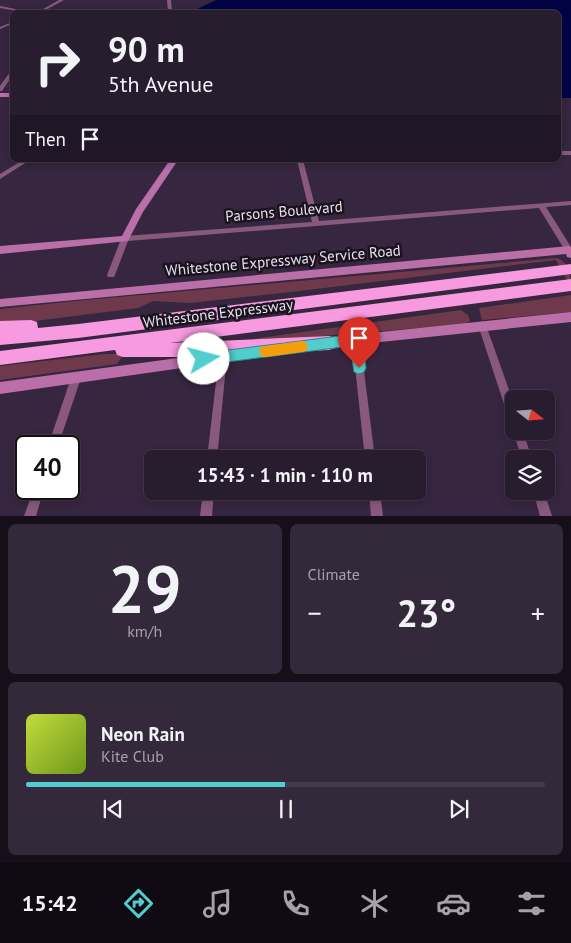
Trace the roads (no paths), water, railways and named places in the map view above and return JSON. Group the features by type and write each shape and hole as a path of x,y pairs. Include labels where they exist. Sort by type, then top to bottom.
{"highway":[{"name":"Whitestone Expressway","path":"0,338 57,334 571,269"},
{"name":"Whitestone Expressway","path":"0,358 571,285"},
{"path":"0,328 139,324"},
{"path":"72,349 182,350 328,343"}],"street":[{"path":"44,10 62,0"},
{"path":"0,7 16,10"},
{"path":"0,90 10,76"},
{"path":"0,177 23,162"},
{"path":"112,275 125,239 139,211 173,162"},
{"path":"300,162 316,224"},
{"name":"Parsons Boulevard","path":"0,250 571,203"},
{"path":"540,205 570,252"},
{"name":"Whitestone Expressway Service Road","path":"0,304 570,252"},
{"path":"0,388 223,356 482,325 571,317"},
{"path":"482,325 505,393"},
{"path":"356,340 369,450"},
{"path":"213,450 223,356"},
{"path":"57,435 76,378"},
{"path":"30,516 35,500"},
{"path":"206,516 208,500"},
{"path":"375,500 376,516"},
{"path":"541,500 546,516"}]}
